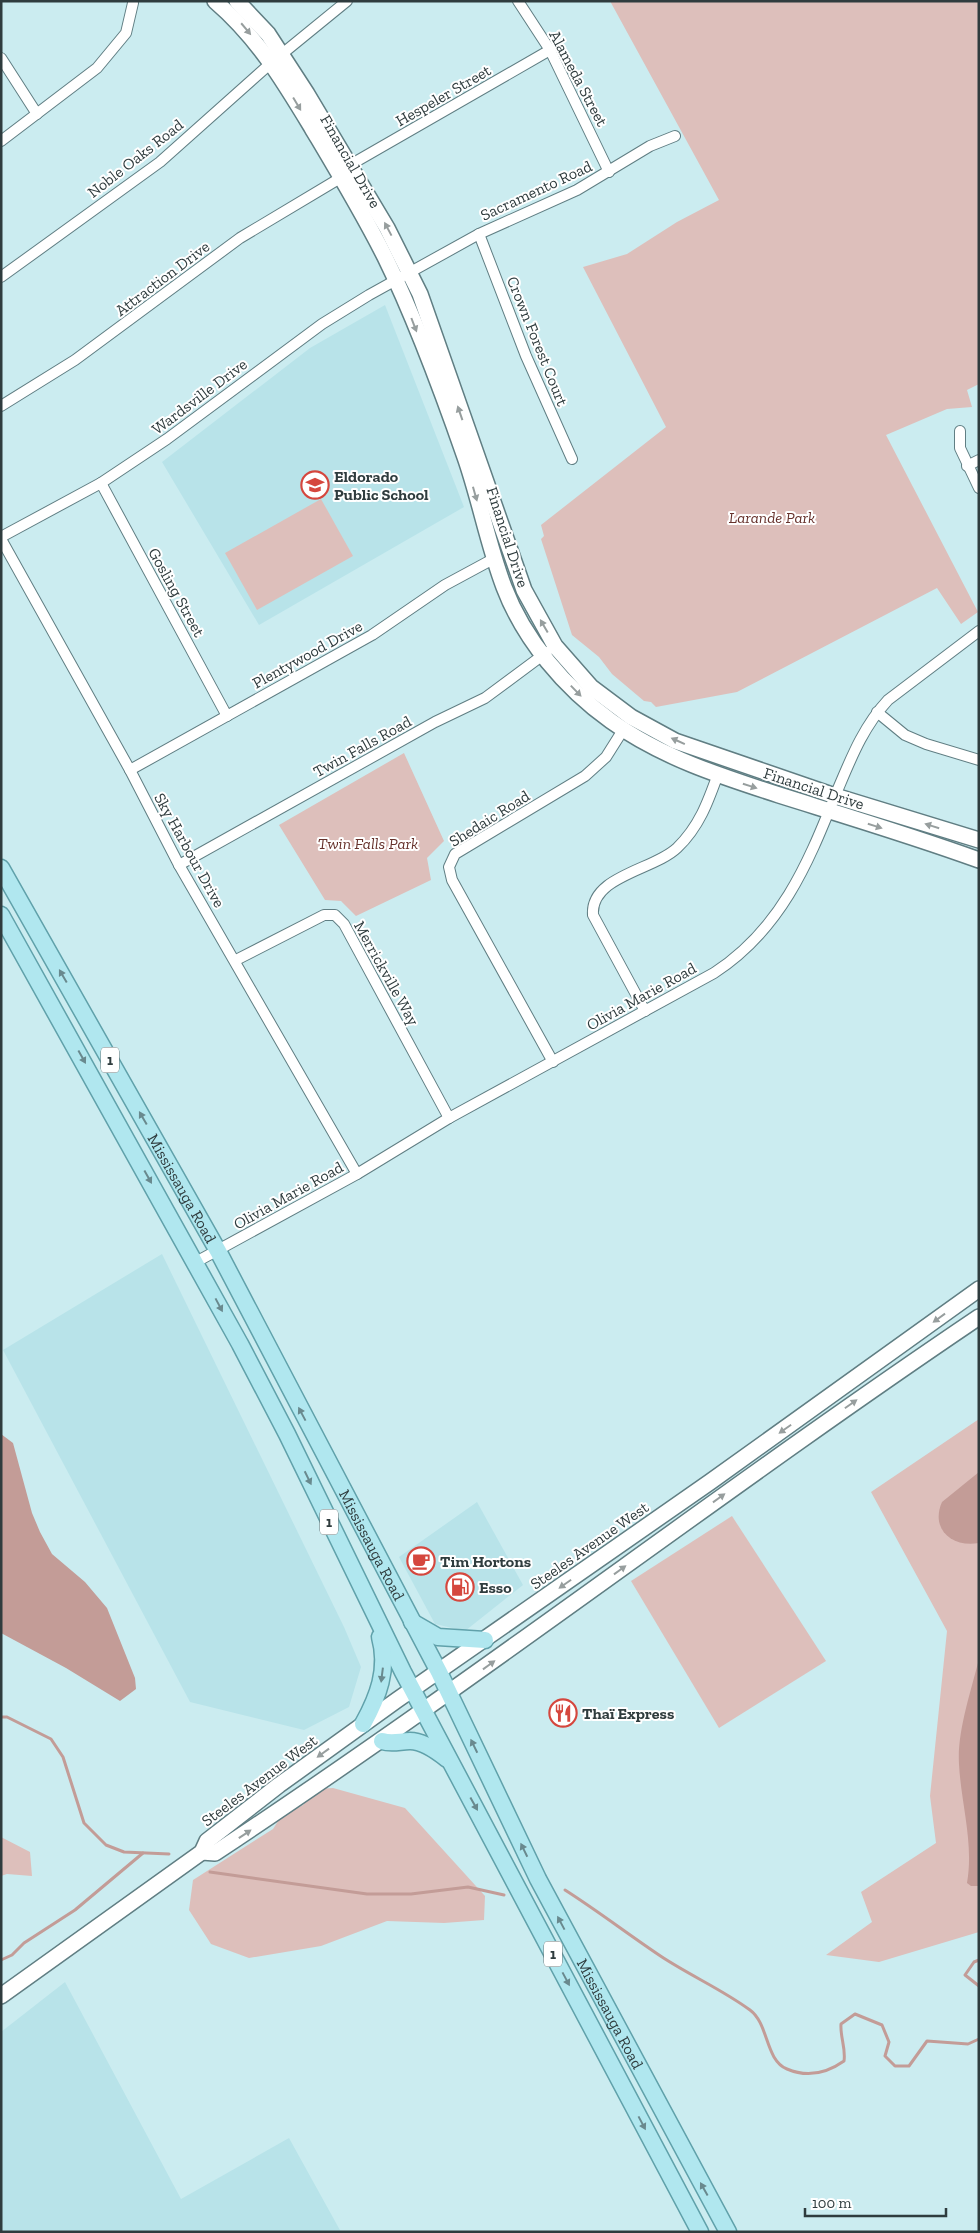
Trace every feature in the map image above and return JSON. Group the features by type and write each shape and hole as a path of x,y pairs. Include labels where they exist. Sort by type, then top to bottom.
{"main road":[{"name":"Mississauga Road","path":"1,868 218,1252 439,1672 538,1879 728,2232"},
{"name":"Mississauga Road","path":"1,914 196,1262 287,1434 372,1611 412,1689 700,2232"},
{"path":"362,1724 378,1694 383,1666 382,1643 372,1611"},
{"path":"412,1622 438,1637 485,1640"},
{"path":"382,1741 392,1744 415,1742 431,1748 450,1762"}],"street":[{"name":"Financial Drive","path":"215,1 276,59"},
{"name":"Financial Drive","path":"237,1 263,28 276,59 410,272 420,294 514,567 532,606 556,646 591,687 631,717 675,741 835,796 979,840"},
{"name":"Noble Oaks Road","path":"1,277 160,162 276,59 347,1"},
{"name":"Alameda Street","path":"518,1 550,50 610,172"},
{"path":"1,141 97,68 126,33 133,3"},
{"name":"Hespeler Street","path":"346,171 550,50"},
{"path":"1,58 37,114"},
{"name":"Sacramento Road","path":"410,272 479,234 578,190 650,146 675,136"},
{"name":"Financial Drive","path":"346,171 396,280 466,460 495,558 514,609 543,655 587,702 641,742 672,757 979,860"},
{"name":"Attraction Drive","path":"1,406 75,360 240,238 346,171"},
{"name":"Crown Forest Court","path":"479,234 526,356 572,459"},
{"name":"Wardsville Drive","path":"1,538 100,483 167,439 322,324 410,272"},
{"path":"960,431 960,448 979,488"},
{"path":"967,466 979,460"},
{"name":"Gosling Street","path":"100,483 227,716"},
{"name":"Sky Harbour Drive","path":"1,538 130,770 179,865 236,960 357,1174"},
{"name":"Plentywood Drive","path":"130,770 372,635 445,586 495,558"},
{"name":"Olivia Marie Road","path":"196,1262 218,1252 357,1174 450,1118 645,1011 738,957 766,929 789,896 829,811 863,732 877,712 888,700 979,630"},
{"name":"Twin Falls Road","path":"179,865 435,722 485,698 556,646"},
{"path":"877,712 905,735 926,744 979,760"},
{"name":"Shedaic Road","path":"553,1062 452,880 449,867 455,854 585,776 606,757 623,730"},
{"path":"645,1011 593,916 592,906 600,891 675,850 691,834 707,806 718,774"},
{"name":"Merrickville Way","path":"236,960 324,915 335,915 344,924 450,1118"},
{"name":"Steeles Avenue West","path":"1,1996 202,1852 207,1841 278,1785 362,1724 796,1422 979,1289"},
{"name":"Steeles Avenue West","path":"202,1852 215,1854 382,1741 740,1482 979,1317"}],"shaded area":[{"name":"Eldorado Public School","path":"385,305 464,507 259,625 162,462 310,348"},
{"path":"162,1254 344,1627 361,1667 349,1707 304,1730 190,1702 3,1350"},
{"path":"1,1434 13,1443 32,1513 52,1554 85,1582 107,1608 135,1678 136,1689 120,1701 66,1668 1,1633"},
{"path":"979,1472 979,1543 960,1543 946,1535 941,1528 939,1512 942,1502"},
{"path":"477,1502 523,1585 465,1631 435,1624 399,1557"},
{"path":"979,1659 979,1886 971,1886 967,1883 969,1853 960,1779 959,1752 965,1711"},
{"path":"65,1982 181,2199 289,2138 341,2232 1,2232 1,2032"}],"green space":[{"name":"Larande Park","path":"610,1 979,1 979,384 967,390 972,407 947,409 886,435 978,612 961,624 937,588 737,692 656,707 651,702 644,701 612,674 599,657 572,635 541,539 544,536 541,525 666,427 583,267 627,254 677,222 719,200"},
{"path":"321,499 353,556 257,610 225,553"},
{"name":"Twin Falls Park","path":"404,753 444,841 427,858 431,880 356,916 341,901 325,900 279,825"},
{"path":"979,1419 979,1932 879,1962 826,1955 872,1922 861,1892 936,1843 930,1796 947,1631 871,1492"},
{"path":"732,1516 826,1661 719,1728 631,1581"},
{"path":"333,1788 405,1808 485,1896 484,1920 444,1923 387,1921 321,1946 249,1958 211,1944 189,1910 193,1880 273,1829 282,1815 303,1805 315,1789"},
{"path":"1,1837 30,1852 32,1876 7,1874 1,1876"}],"waterway":[{"path":"1,1717 7,1717 51,1739 63,1757 84,1823 106,1845 124,1852 169,1854"},
{"path":"1,1960 12,1955 24,1943 75,1910 143,1853"},
{"path":"210,1872 367,1894 411,1894 468,1887 504,1895"},
{"path":"565,1890 662,1957 750,2010 761,2024 775,2058 787,2069 795,2072 817,2073 831,2069 844,2061 841,2024 855,2014 882,2025 889,2042 885,2056 895,2066 909,2066 927,2041 968,2044 979,2039"},
{"path":"979,1960 974,1962 965,1975 979,1986"}],"place":[{"name":"Eldorado Public School","path":"315,485"},
{"name":"Tim Hortons","path":"421,1561"},
{"name":"Esso","path":"460,1587"},
{"name":"Thaï Express","path":"563,1713"}]}
